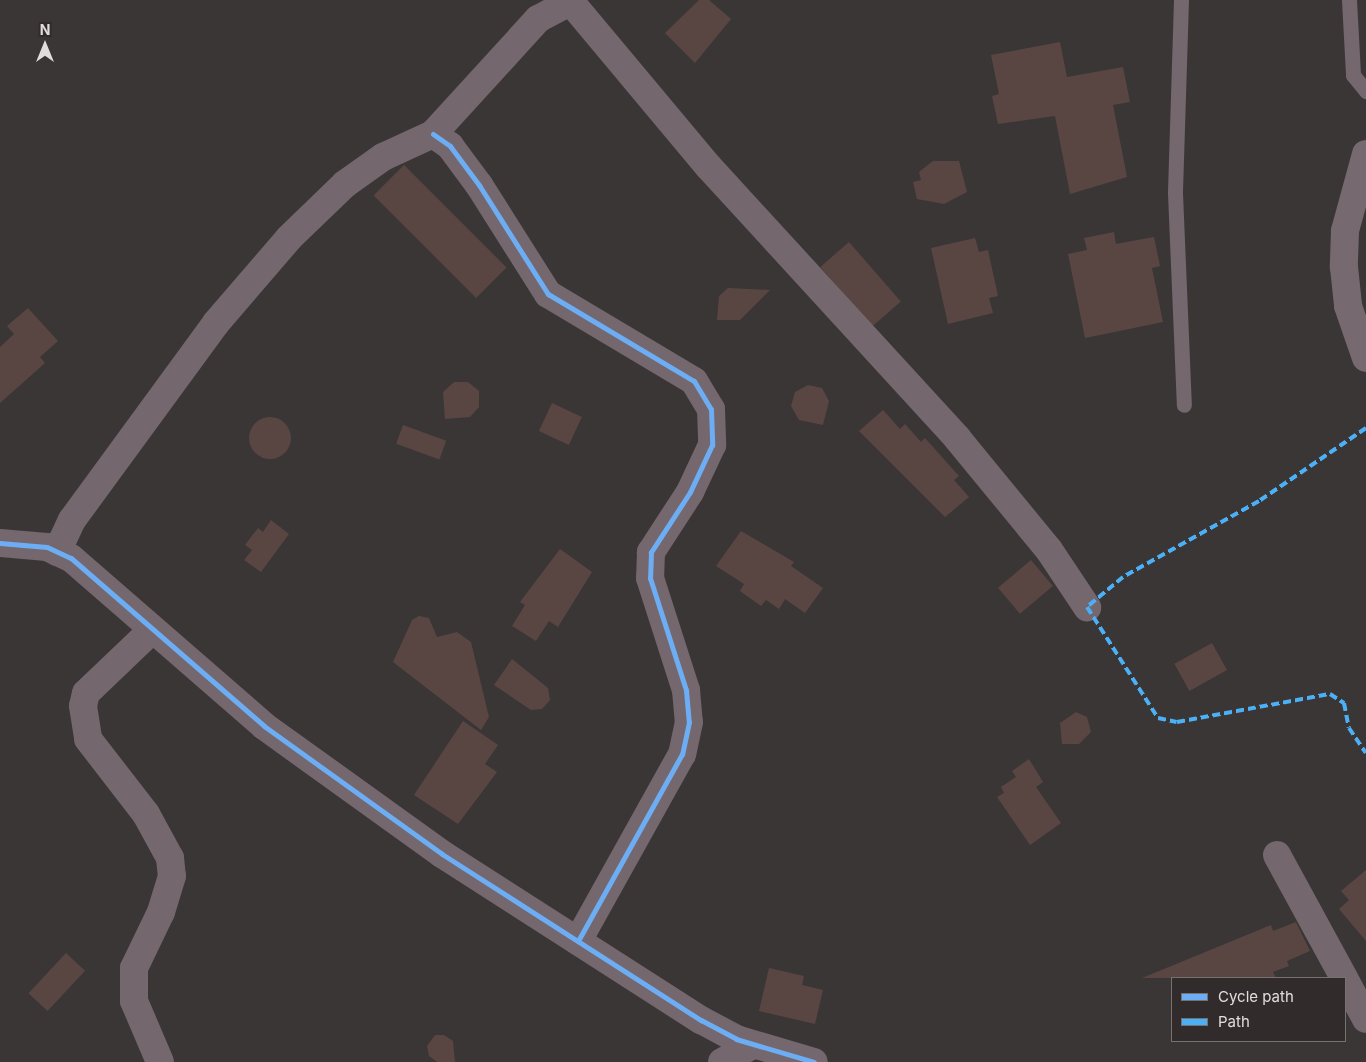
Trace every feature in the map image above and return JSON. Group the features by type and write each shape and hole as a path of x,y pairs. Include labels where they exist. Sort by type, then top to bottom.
{"main road":[{"path":"1366,154 1345,231 1344,268 1348,306 1366,358"}],"street":[{"path":"57,552 72,520 216,323 289,238 345,184 383,157 434,134 538,19 571,1 708,166 957,438 1049,550 1087,607"},
{"path":"434,134 450,146 479,185 548,294 694,381 711,409 712,446 690,492 651,552 650,578 686,690 689,722 682,754 578,941"},
{"path":"0,543 57,552 71,558 264,726 442,854 700,1020 753,1045 814,1062"},
{"path":"152,630 86,692 83,706 88,739 146,814 170,858 172,876 161,912 134,968 134,1001 160,1062"},
{"path":"1277,855 1343,977"},
{"path":"1346,983 1366,1020"},
{"path":"722,1062 753,1045"}],"lane":[{"path":"1181,0 1176,193 1184,405"},
{"path":"1349,0 1353,75 1366,91"}],"building":[{"path":"699,0 709,0 731,19 695,63 665,33"},
{"path":"1060,42 1067,77 1123,67 1130,102 1113,105 1127,177 1070,194 1055,116 998,124 992,96 999,94 991,55"},
{"path":"933,161 959,161 967,192 944,204 917,199 913,182 921,180 919,172"},
{"path":"404,165 507,268 476,298 374,195"},
{"path":"1114,232 1116,244 1154,237 1160,266 1152,268 1163,322 1085,338 1068,254 1087,250 1084,238"},
{"path":"975,238 979,252 988,250 998,296 989,298 993,313 948,324 931,248"},
{"path":"849,242 901,302 872,327 820,267"},
{"path":"728,288 770,290 740,320 717,320 719,296"},
{"path":"28,308 58,341 40,357 45,363 0,403 0,347 14,334 7,326"},
{"path":"454,382 468,382 479,391 479,407 470,417 445,419 443,392"},
{"path":"808,385 822,388 829,401 823,425 799,420 791,406 795,392"},
{"path":"552,403 582,417 569,445 539,431"},
{"path":"883,410 900,429 905,424 921,442 925,438 959,476 954,480 969,497 945,517 859,431"},
{"path":"270,417 285,423 291,438 285,453 270,459 255,453 249,438 255,423"},
{"path":"403,425 446,441 439,460 396,444"},
{"path":"271,520 289,534 261,572 244,560 252,550 245,545 258,528 263,532"},
{"path":"741,531 794,562 791,566 823,588 805,613 785,599 779,609 766,600 761,606 740,591 744,584 716,566"},
{"path":"560,549 592,572 558,627 549,621 536,641 512,626 525,605 520,602"},
{"path":"1031,560 1053,586 1020,614 998,588"},
{"path":"419,616 429,618 437,637 457,632 471,642 489,717 481,730 393,662 412,620"},
{"path":"1212,643 1227,670 1189,691 1174,664"},
{"path":"512,659 548,688 550,700 542,709 531,710 494,685"},
{"path":"1076,712 1087,717 1091,732 1079,744 1062,744 1060,723"},
{"path":"463,721 498,745 485,764 497,772 458,824 414,795"},
{"path":"1029,759 1043,782 1036,787 1061,823 1030,845 997,797 1004,793 1001,787 1016,777 1012,771"},
{"path":"1366,870 1366,941 1339,909 1349,900 1341,891"},
{"path":"1296,922 1310,951 1287,961 1289,966 1273,972 1276,977 1142,978 1271,925 1273,931"},
{"path":"66,953 85,971 48,1011 28,993"},
{"path":"769,968 804,976 802,985 823,990 815,1024 759,1011"},
{"path":"435,1035 444,1035 453,1041 455,1062 437,1062 429,1056 427,1046"}],"marked path":[{"path":"1366,428 1259,501 1123,577 1087,607 1158,718 1177,722 1330,694 1344,703 1349,728 1366,753"}],"cycle path":[{"path":"433,134 450,146 479,185 548,294 694,381 711,409 712,445 690,492 651,552 650,578 686,690 689,722 682,754 578,941"},
{"path":"0,543 47,547 71,558 264,726 442,854 701,1020 736,1039 814,1062"}]}
